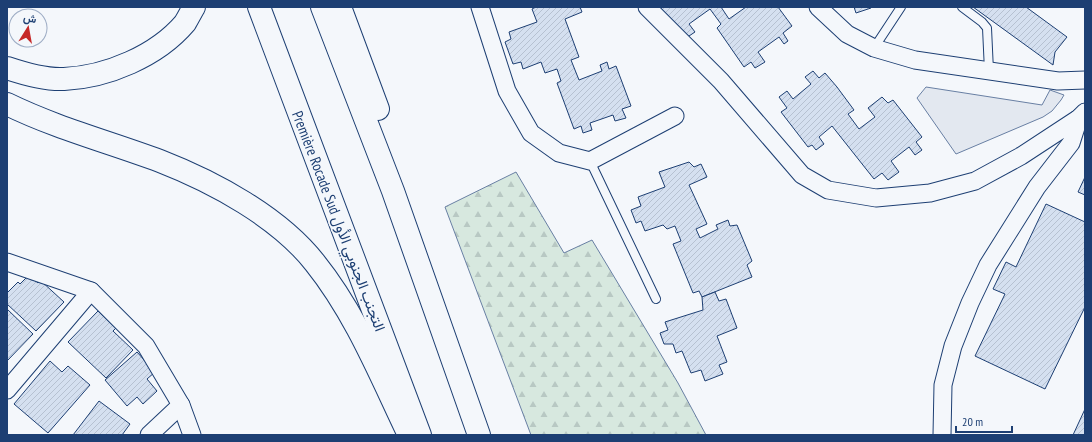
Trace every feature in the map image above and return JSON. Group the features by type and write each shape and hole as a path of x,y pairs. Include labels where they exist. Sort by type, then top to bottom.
{"highway":[{"path":"7,68 31,74 63,79 101,74 136,60 164,42 185,22 194,7"},
{"name":"Première Rocade Sud التجنب الجنوبي الأول","path":"259,7 420,435"},
{"path":"322,7 393,191 479,435"},
{"path":"340,7 382,122 388,149 393,191"},
{"path":"7,104 29,115 161,162 210,184 250,207 286,233 315,262 344,304 409,435"}],"street":[{"path":"480,7 507,91 531,133 559,153 590,161 675,116"},
{"path":"647,7 721,81 802,175 828,190 876,198 930,193 975,182 1021,156 1082,115"},
{"path":"818,7 847,34 874,48 915,60 1058,81 1085,80"},
{"path":"942,435 943,385 953,346 970,303 988,265 1033,194 1070,142 1082,115"},
{"path":"7,262 91,291 146,346 181,405 192,435"},
{"path":"7,390 91,291"},
{"path":"149,435 181,405"}],"lane":[{"path":"874,48 901,7"},
{"path":"962,7 982,22 987,28 989,71"},
{"path":"590,161 656,299"}],"green space":[{"path":"516,172 564,253 592,240 678,383 706,435 531,435 445,207"}],"shaded area":[{"path":"926,87 1042,105 1050,90 1064,95 1052,111 1043,117 956,154 917,98"}],"building":[{"path":"536,7 580,7 582,12 565,19 579,57 571,60 579,80 602,71 600,65 607,62 609,69 616,66 631,106 622,109 626,118 615,121 613,115 590,123 592,130 583,133 581,126 574,129 557,83 561,81 557,69 545,73 541,62 523,69 521,62 513,64 505,42 511,39 509,32 537,22 532,9"},
{"path":"655,7 721,7 729,19 746,7 778,7 792,26 783,33 788,41 784,44 779,37 758,52 765,62 755,68 751,62 744,67 717,28 721,24 710,9 689,24 695,32 686,38"},
{"path":"854,7 870,7 871,8 856,13"},
{"path":"973,7 1026,7 1067,37 1055,52 1053,65"},
{"path":"813,71 819,78 825,73 837,87 854,110 848,114 859,129 875,117 868,108 882,97 888,103 893,100 922,137 916,142 922,150 915,155 909,147 891,161 899,172 888,180 882,173 874,179 832,126 819,137 824,144 816,150 812,145 808,147 781,112 787,108 779,97 787,91 793,99 811,84 805,77"},
{"path":"689,162 694,167 701,164 707,177 689,185 707,224 696,229 700,238 718,229 716,225 728,220 730,226 737,225 752,261 747,265 752,277 702,297 699,291 693,293 673,244 681,241 675,226 667,229 663,225 645,231 641,221 636,223 631,210 641,206 638,197 665,187 659,172"},
{"path":"1085,177 1085,195 1078,192"},
{"path":"1046,204 1085,222 1085,307 1045,389 975,356 1005,294 993,289 1006,262 1016,267"},
{"path":"29,275 38,283 40,280 64,302 36,331 7,304 7,293 18,282 20,284"},
{"path":"715,292 719,301 726,299 737,328 717,336 727,362 719,365 723,374 705,381 701,370 691,373 682,351 676,353 673,344 664,344 660,333 668,330 665,322 703,310 702,297"},
{"path":"7,309 33,334 7,361"},
{"path":"98,311 116,328 113,331 133,350 106,378 68,342"},
{"path":"137,352 155,372 147,379 157,391 143,404 137,397 127,406 105,380"},
{"path":"50,361 62,372 68,366 90,385 48,433 14,404"},
{"path":"99,401 130,424 122,435 73,435"},
{"path":"1085,409 1085,435 1073,435"}]}
